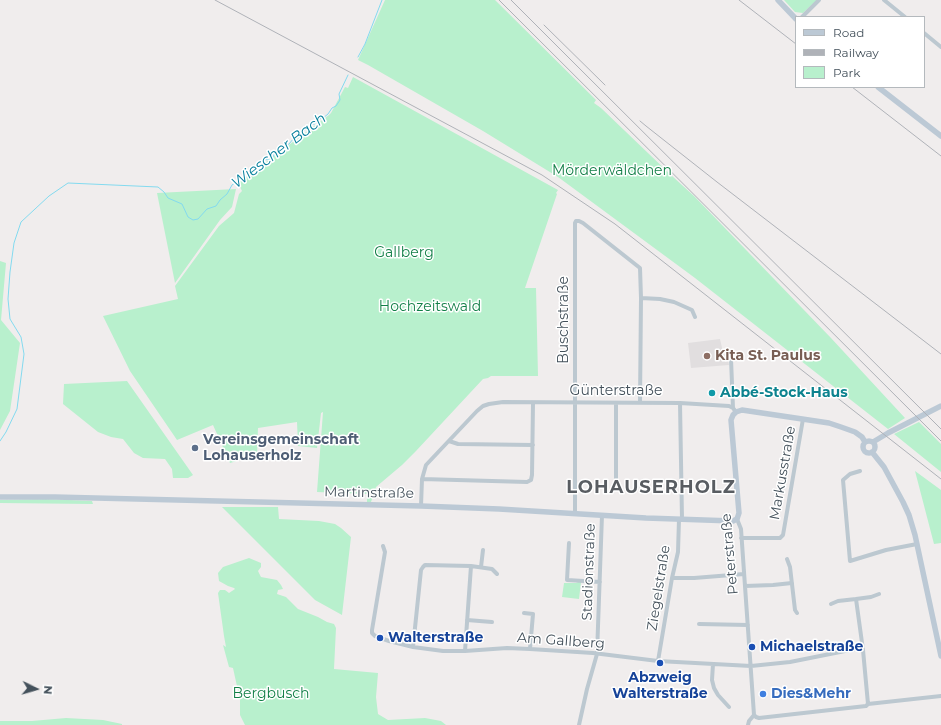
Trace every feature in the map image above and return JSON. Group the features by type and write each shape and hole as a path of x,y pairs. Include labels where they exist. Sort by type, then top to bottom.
{"street":[{"path":"778,0 795,18"},
{"path":"803,16 819,0"},
{"path":"884,0 904,16"},
{"path":"925,34 941,47"},
{"path":"879,88 941,136"},
{"name":"Buschstraße","path":"575,514 575,223 578,220 638,266 640,271 641,298"},
{"path":"640,403 641,298 656,298 674,302 692,310 695,317"},
{"name":"Peterstraße","path":"727,350 731,359 734,410 731,420 739,513 737,519 741,529 754,715"},
{"path":"616,402 616,482 618,487"},
{"name":"Günterstraße","path":"421,506 422,479 426,465 477,411 483,406 496,403 616,402 680,403 724,406 734,410 822,422 841,427 858,434 865,442 863,445 863,450 868,453 872,452"},
{"path":"422,479 527,482 531,480 533,403"},
{"name":"Ziegelstraße","path":"658,661 672,578 678,552 680,519 680,403"},
{"path":"874,442 888,432 941,406"},
{"name":"Markusstraße","path":"741,538 780,538 782,535 803,419"},
{"path":"865,442 868,440 874,442"},
{"path":"449,441 458,444 533,445"},
{"path":"874,442 875,447 872,452 884,467 909,515 917,544 941,656"},
{"path":"860,471 850,474 843,480 850,561 886,550 917,544"},
{"name":"Martinstraße","path":"0,498 55,497 421,506 680,519 733,521 737,519"},
{"name":"Stadionstraße","path":"579,725 597,654 602,515"},
{"path":"569,543 567,580 600,582"},
{"name":"Am Gallberg","path":"384,546 385,552 372,633 376,637 384,640 413,647 444,651 507,648 530,649 597,654 658,661 751,666"},
{"path":"481,567 483,550"},
{"path":"786,560 790,567 795,610 797,613"},
{"path":"413,647 421,570 425,565 481,567 492,569 497,574"},
{"path":"464,651 471,566"},
{"path":"672,578 694,578 744,574"},
{"path":"745,586 792,583"},
{"path":"831,604 838,601 871,597 879,594"},
{"path":"856,599 868,704"},
{"path":"524,613 538,614"},
{"path":"530,649 533,614"},
{"path":"467,620 492,622"},
{"path":"699,624 748,625"},
{"path":"751,666 790,662 860,648 863,650"},
{"path":"713,664 712,680 714,688 729,707"},
{"path":"748,725 749,721 754,715 759,718 941,696"}],"shaded area":[{"name":"Kita St. Paulus","path":"720,339 723,352 728,359 729,365 691,368 688,343"}],"green space":[{"name":"Mörderwäldchen","path":"385,0 495,0 596,100 594,103 694,196 831,338 905,418 888,429 695,278 558,177 483,131 358,60"},
{"path":"784,0 817,0 803,13 795,12"},
{"name":"Hochzeitswald","path":"353,77 558,190 525,288 536,288 538,376 491,376 483,379 416,451 376,487 371,502 367,502 367,494 317,492 323,412 321,413 317,448 298,446 297,422 258,428 257,455 230,463 213,425 177,440 130,371 103,316 178,299 175,286 219,226 234,213 239,194 242,191 238,183 329,115 345,87 348,88"},
{"path":"236,189 232,207 220,220 175,283 157,193"},
{"path":"0,261 6,263 1,320 20,343 10,411 0,430"},
{"path":"127,381 193,475 188,478 173,478 172,469 165,459 143,458 134,453 123,439 111,437 98,432 63,404 64,384"},
{"path":"919,422 941,444 941,472 894,434"},
{"path":"915,471 941,490 941,543 934,544"},
{"path":"46,499 92,501 93,504 0,503 0,500"},
{"path":"222,507 278,507 279,519 319,521 335,524 351,537 342,615 315,600"},
{"name":"Bergbusch","path":"249,558 261,563 261,567 258,571 261,577 277,580 281,585 283,589 278,590 277,594 286,597 298,609 334,624 336,628 334,669 378,673 376,697 378,714 388,720 425,718 441,721 446,725 245,725 240,715 240,700 233,668 229,667 223,645 226,647 218,593 220,590 225,590 229,593 235,589 219,581 218,573 223,567"},
{"path":"581,582 579,599 562,597 564,583"},
{"path":"66,718 103,720 122,725 0,725 0,721 32,721"}],"waterway":[{"name":"Wiescher Bach","path":"358,57 365,44 382,0"},
{"name":"Wiescher Bach","path":"0,441 17,409 24,354 21,337 10,319 8,299 14,243 21,222 49,196 68,183 158,187 168,198 182,204 188,217 193,220 198,219 207,209 216,206 227,194 232,185 253,169 260,166 264,160 272,159 276,151 289,144 299,132 305,130 310,124 315,124 319,119 328,114 340,100 339,94 348,75"}],"railway":[{"path":"215,0 542,175 615,224 941,479"},
{"path":"499,0 941,441"},
{"path":"511,0 941,429"},
{"path":"739,0 795,43"},
{"path":"544,25 605,85"},
{"path":"853,88 941,156"},
{"path":"640,121 941,354"}],"place":[{"name":"Kita St. Paulus","path":"707,356"},
{"name":"Abbé-Stock-Haus","path":"712,393"},
{"name":"Vereinsgemeinschaft Lohauserholz","path":"195,448"},
{"name":"Walterstraße","path":"380,638"},
{"name":"Michaelstraße","path":"752,647"},
{"name":"Abzweig Walterstraße","path":"660,663"},
{"name":"Dies&Mehr","path":"763,694"}],"district":[{"name":"LOHAUSERHOLZ","path":"651,488"}],"park label":[{"name":"Gallberg","path":"404,253"}]}
